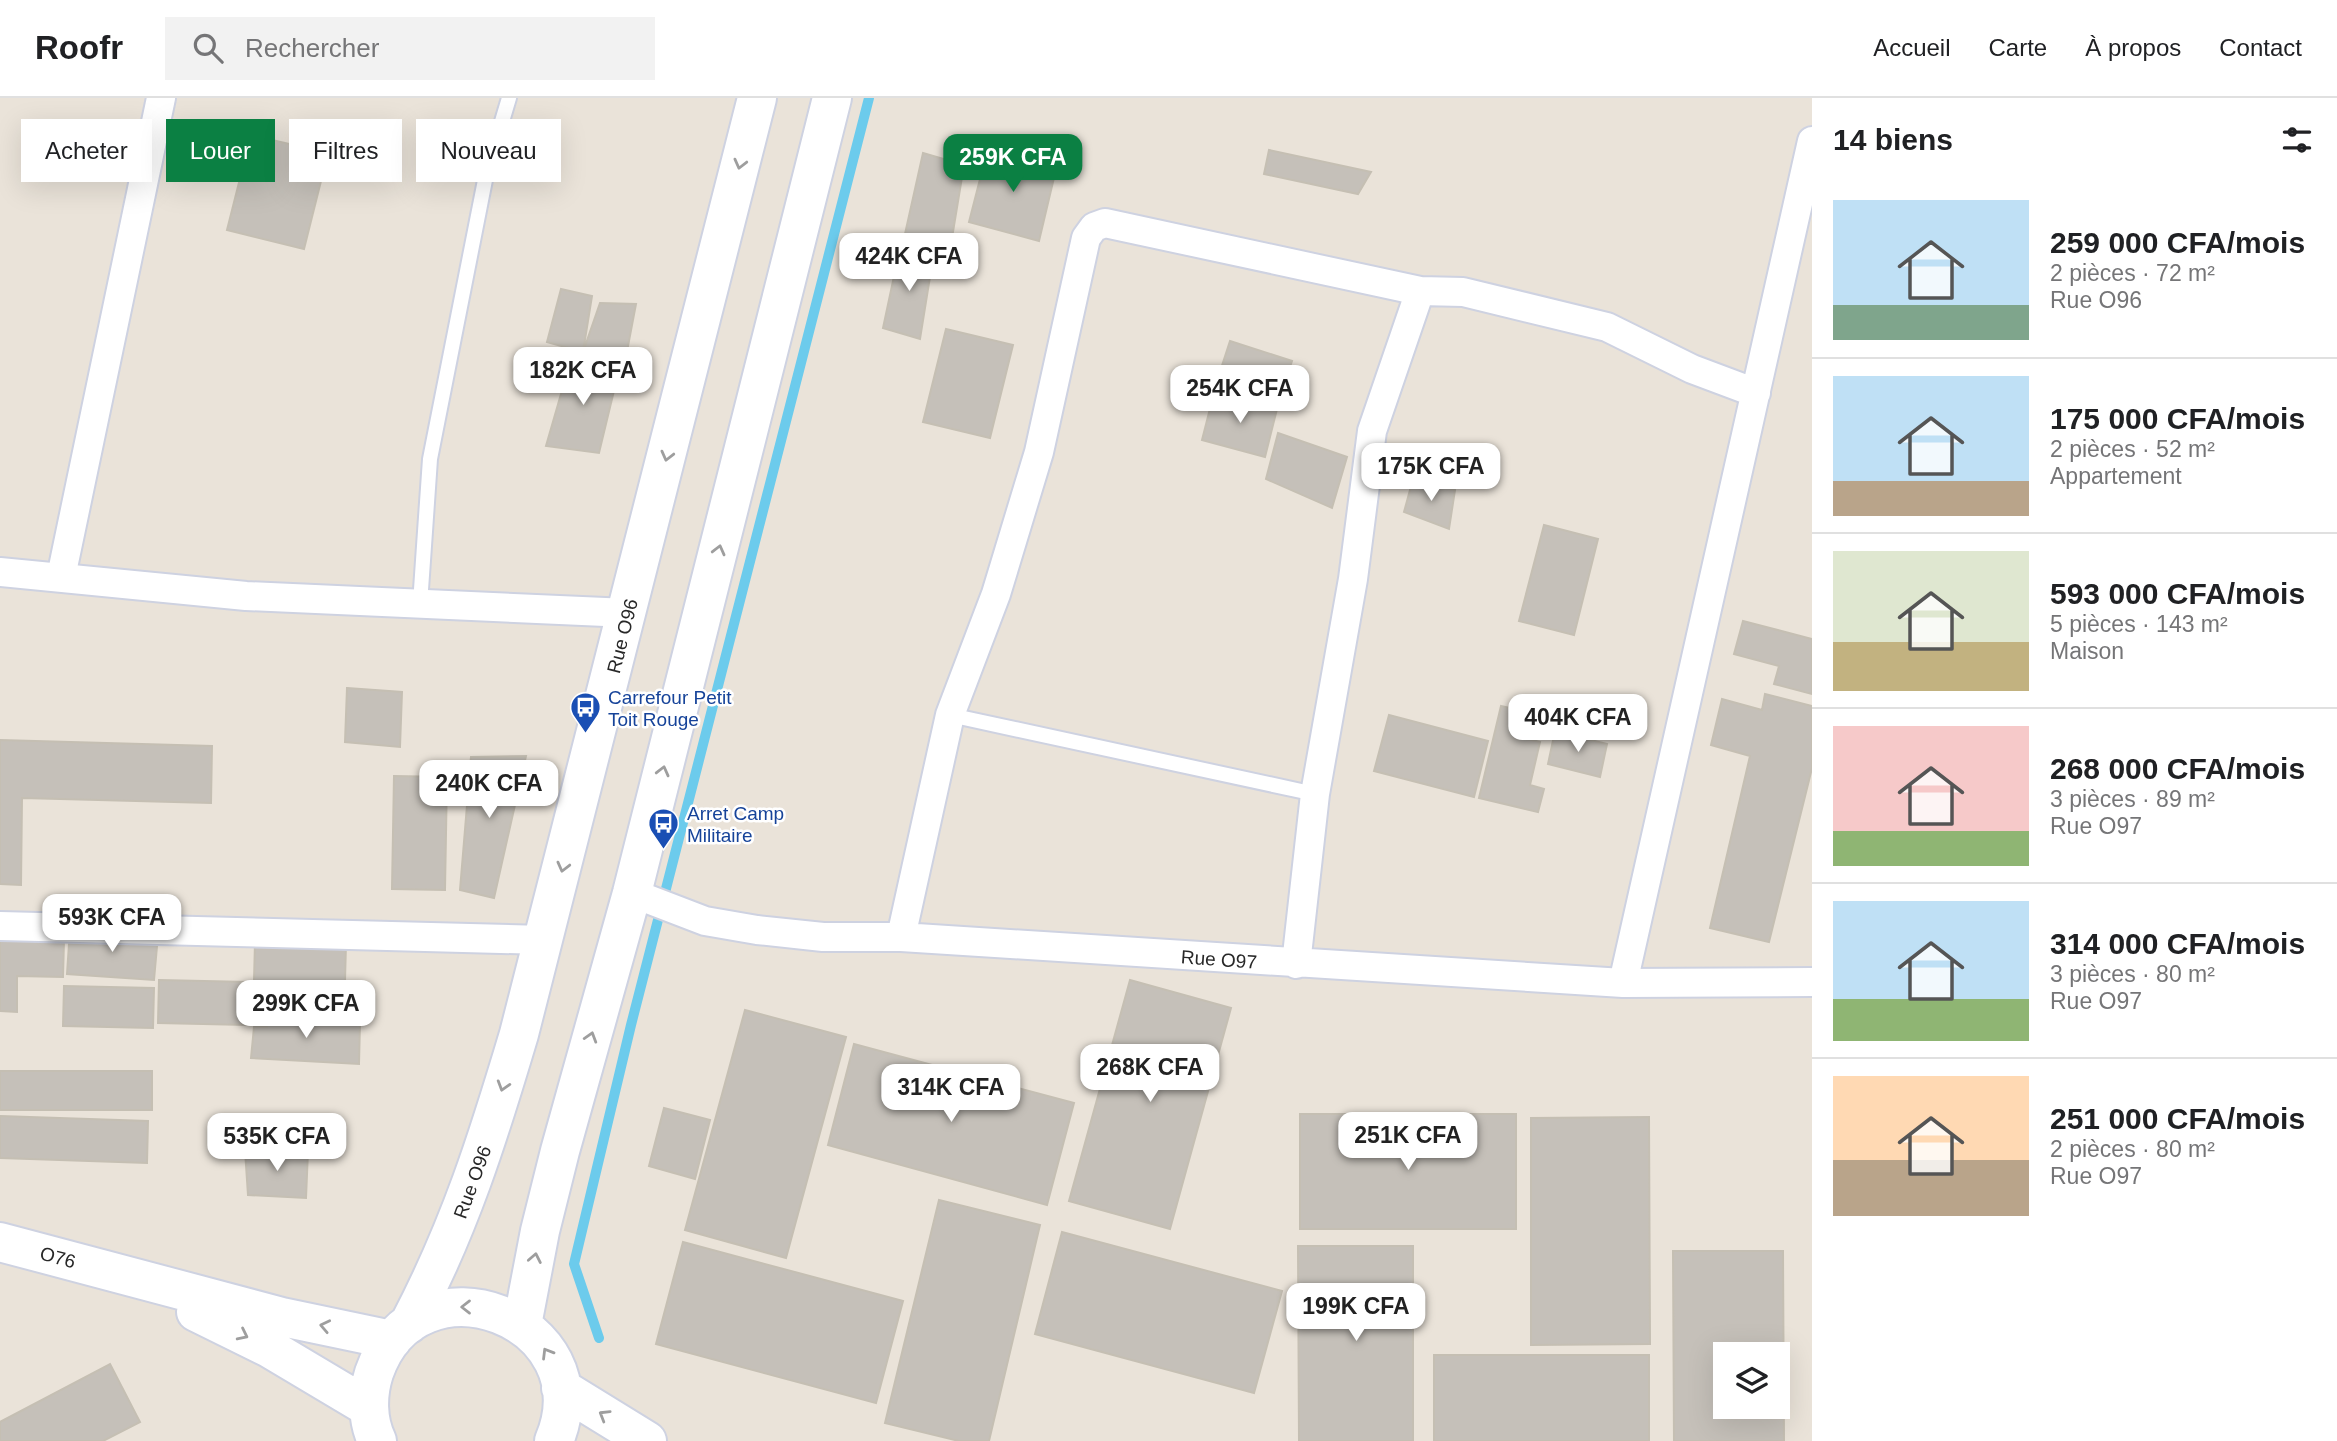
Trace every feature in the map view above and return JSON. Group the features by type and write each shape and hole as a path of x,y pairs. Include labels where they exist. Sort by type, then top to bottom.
{"main road":[{"name":"Rue O96","path":"372,1424 370,1383 378,1361 400,1332 442,1261 480,1164 544,940 757,98"},
{"path":"522,1325 560,1151 632,892 832,98"},
{"name":"O76","path":"0,1241 116,1273"},
{"path":"116,1273 282,1317 400,1332 430,1312 454,1307 478,1307 501,1313 522,1325 541,1342 554,1364 561,1388 562,1410 554,1441"},
{"path":"116,1273 269,1348 372,1424"},
{"path":"561,1388 647,1441"}],"street":[{"path":"61,577 161,98"},
{"path":"1623,983 1812,141"},
{"path":"901,937 950,715 996,594 1039,452 1086,238 1094,227 1105,223 1420,291 1463,292 1607,327 1692,369 1756,393"},
{"path":"1296,964 1315,794 1353,579 1372,431 1420,291"},
{"path":"0,572 178,592 628,613"},
{"name":"Rue O97","path":"632,892 705,921 823,937 901,937 1623,983 1812,982"},
{"path":"0,926 544,940"}],"lane":[{"path":"420,604 430,459 486,175 509,98"},
{"path":"950,715 1315,794"}],"building":[{"path":"275,141 289,144 289,182 321,182 304,249 227,230 239,182 275,182"},
{"path":"988,148 1057,165 1039,241 969,222"},
{"path":"1269,150 1371,172 1358,194 1264,174"},
{"path":"923,153 964,165 950,250 903,243"},
{"path":"900,248 934,252 920,339 883,328"},
{"path":"561,289 592,296 583,352 547,342"},
{"path":"600,303 636,304 625,362 583,352"},
{"path":"946,329 1013,345 990,438 923,422"},
{"path":"1230,341 1292,361 1278,404 1216,384"},
{"path":"572,356 619,370 599,453 546,446"},
{"path":"1214,393 1277,409 1265,457 1202,440"},
{"path":"1278,433 1347,457 1332,508 1266,479"},
{"path":"1413,479 1455,490 1449,529 1404,512"},
{"path":"1544,525 1598,539 1574,635 1519,621"},
{"path":"1743,621 1812,639 1812,694 1774,684 1779,666 1734,654"},
{"path":"347,688 402,692 400,747 345,742"},
{"path":"1765,694 1812,706 1812,768 1769,942 1710,928 1750,756 1711,745 1722,699 1762,710"},
{"path":"1501,706 1519,710 1513,735 1540,742 1530,785 1544,789 1538,812 1479,798"},
{"path":"1389,715 1488,741 1474,797 1374,771"},
{"path":"1555,731 1607,744 1600,777 1548,764"},
{"path":"0,740 212,746 211,803 22,798 21,885 0,884"},
{"path":"526,756 494,898 460,890 471,757"},
{"path":"394,776 447,777 445,890 392,889"},
{"path":"70,929 158,935 154,980 67,974"},
{"path":"0,938 64,940 63,977 17,976 17,1012 0,1011"},
{"path":"255,942 346,943 345,981 254,981"},
{"path":"159,980 248,982 247,1025 158,1023"},
{"path":"1130,980 1231,1008 1170,1229 1069,1201"},
{"path":"64,986 154,988 153,1028 63,1026"},
{"path":"745,1010 846,1037 786,1258 685,1230"},
{"path":"255,1015 330,1018 329,1023 360,1023 359,1064 251,1058 254,1027 267,1027 268,1023 256,1020"},
{"path":"854,1044 1074,1103 1047,1205 828,1145"},
{"path":"0,1071 152,1071 152,1110 0,1110"},
{"path":"664,1108 710,1120 695,1179 649,1166"},
{"path":"1300,1114 1516,1114 1516,1229 1300,1229"},
{"path":"0,1116 148,1121 147,1163 0,1158"},
{"path":"1649,1117 1650,1344 1531,1345 1531,1118"},
{"path":"245,1150 308,1151 306,1198 248,1195"},
{"path":"939,1200 1040,1225 989,1441 959,1441 885,1423"},
{"path":"1062,1232 1282,1291 1254,1393 1035,1334"},
{"path":"683,1242 903,1301 876,1403 656,1344"},
{"path":"1298,1246 1413,1246 1413,1441 1299,1441"},
{"path":"1673,1251 1783,1251 1783,1342 1713,1342 1713,1419 1784,1419 1784,1441 1674,1441"},
{"path":"1434,1355 1649,1355 1649,1441 1434,1441"},
{"path":"110,1364 140,1422 103,1441 0,1441 0,1422"}],"waterway":[{"path":"599,1338 574,1264 631,1025 869,98"}],"place":[{"name":"Carrefour Petit Toit Rouge","path":"585,735"},
{"name":"Arret Camp Militaire","path":"664,851"}]}
